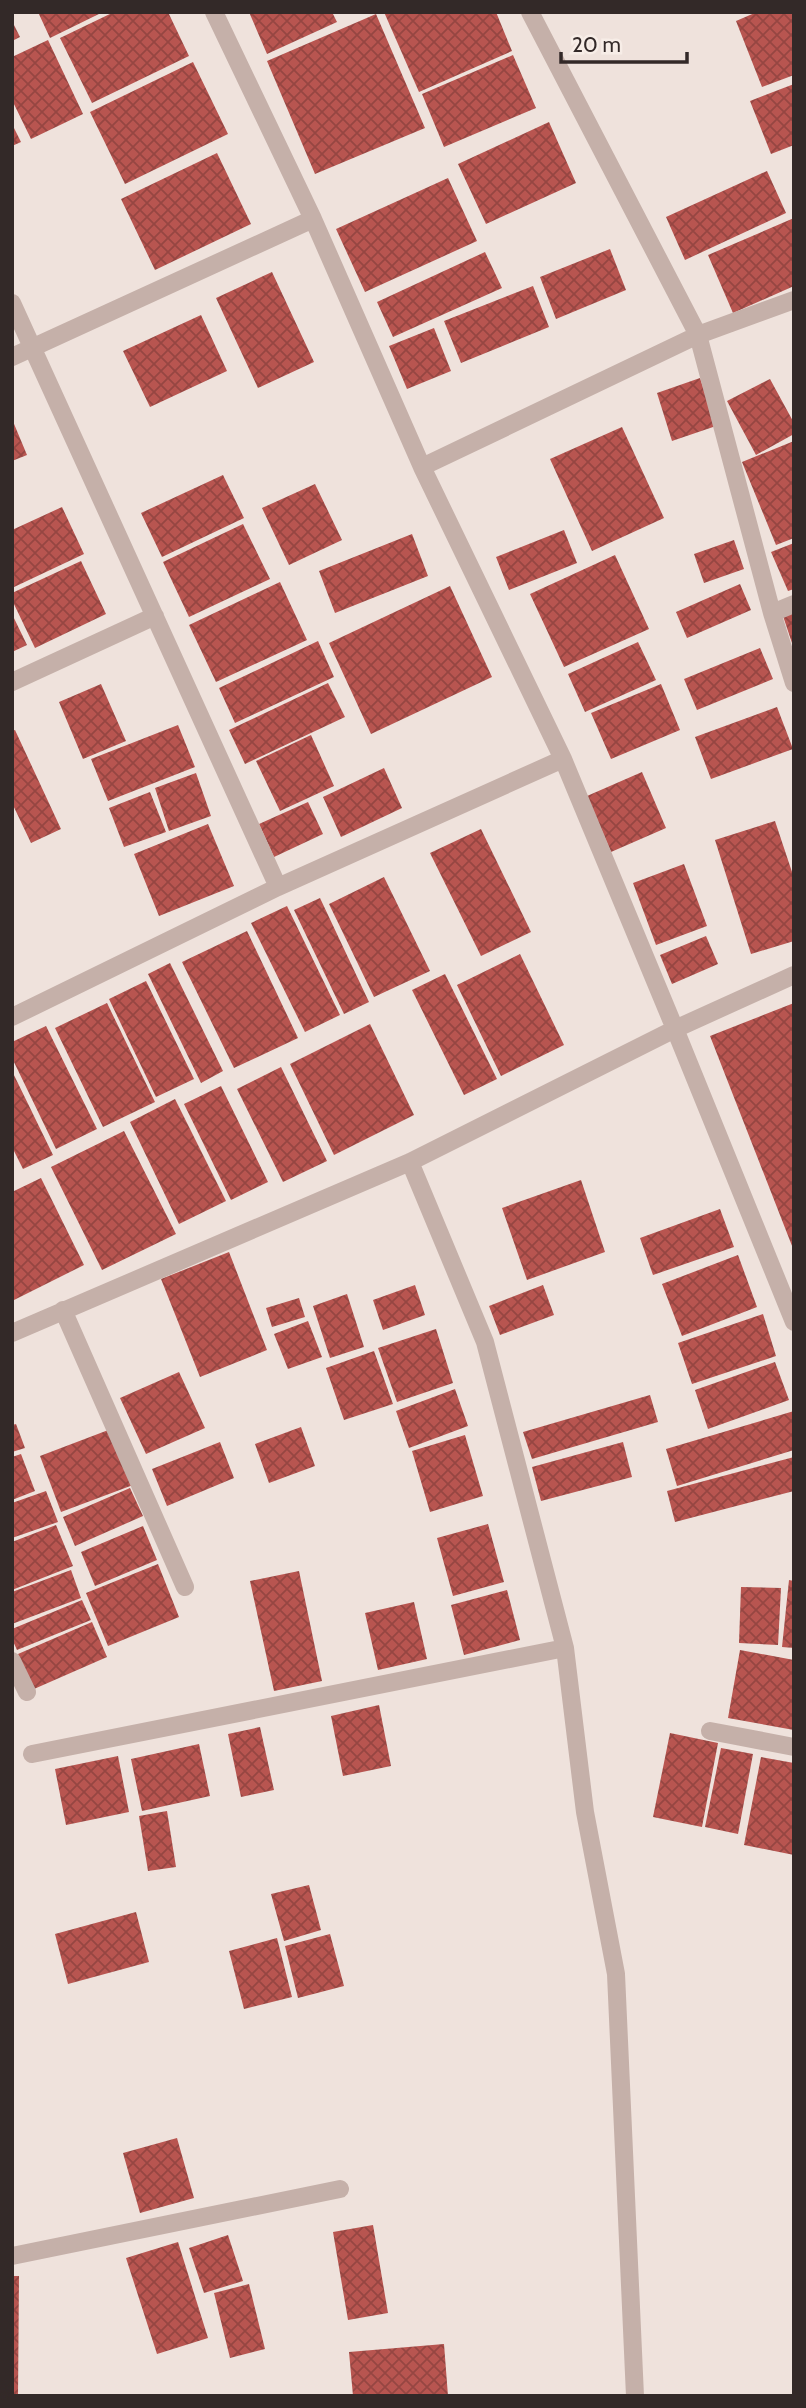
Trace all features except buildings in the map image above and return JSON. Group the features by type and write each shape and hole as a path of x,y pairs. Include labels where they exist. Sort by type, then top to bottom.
{"street":[{"path":"214,12 313,219 422,467 563,759 794,1322"},
{"path":"530,12 698,335 772,613 794,683"},
{"path":"12,357 313,219"},
{"path":"422,467 698,335 794,300"},
{"path":"12,303 278,887"},
{"path":"772,613 794,604"},
{"path":"12,682 155,616"},
{"path":"12,1017 278,887 563,759"},
{"path":"12,1332 410,1162 676,1029 794,975"},
{"path":"410,1162 485,1342 565,1648 585,1812 616,1974 635,2396"},
{"path":"63,1310 185,1587"},
{"path":"32,1755 565,1648"},
{"path":"12,1661 27,1692"},
{"path":"710,1731 794,1747"},
{"path":"12,2256 340,2189"}]}
